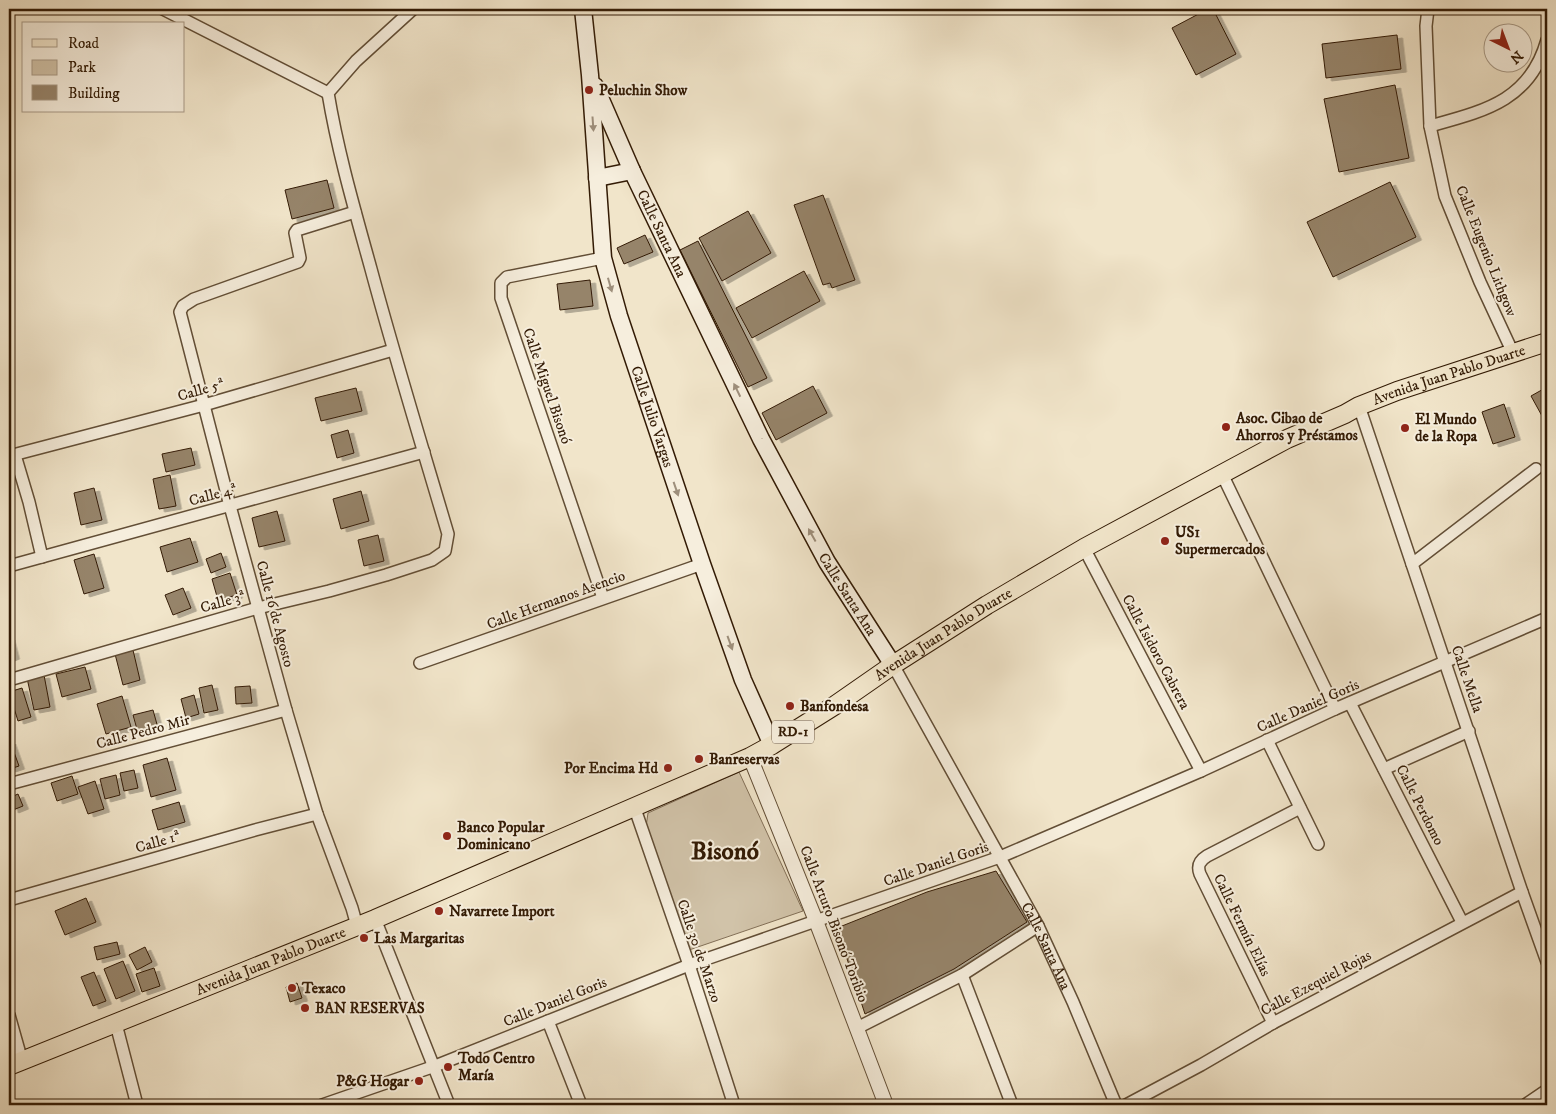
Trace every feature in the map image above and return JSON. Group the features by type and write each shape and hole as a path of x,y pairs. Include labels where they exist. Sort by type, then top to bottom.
{"main road":[{"name":"Calle Julio Vargas","path":"583,9 590,75 603,258 619,316 702,564 743,680 772,745"},
{"name":"Calle Santa Ana","path":"590,75 632,171 761,440 827,562 893,665"},
{"path":"597,178 632,171"},
{"name":"Avenida Juan Pablo Duarte","path":"16,1063 375,919 750,756 772,745 834,706 893,665 987,605 1084,548 1287,439 1359,406 1420,383 1547,342"}],"street":[{"path":"162,9 328,93"},
{"path":"328,93 356,61 412,9"},
{"name":"Calle Eugenio Lithgow","path":"1428,9 1426,26 1430,126 1445,196 1480,282 1513,353"},
{"path":"1430,126 1481,112 1505,99 1520,88 1536,68 1547,40"},
{"path":"328,93 334,128 355,212 393,350 424,452"},
{"name":"Calle 16 de Agosto","path":"355,212 297,230 295,233 300,258 298,262 194,299 183,306 180,312 230,506 286,710 317,814 357,926"},
{"name":"Calle Miguel Bisonó","path":"603,258 508,277 501,283 502,298 603,598"},
{"name":"Calle 5ª","path":"12,456 204,405 393,350"},
{"name":"Calle Mella","path":"1359,406 1547,962"},
{"name":"Calle 4ª","path":"9,566 424,452"},
{"name":"Calle 3ª","path":"9,680 258,608 386,575 432,560 445,551 448,534 424,452"},
{"path":"12,456 42,557"},
{"path":"1412,564 1536,469"},
{"path":"1222,474 1335,709"},
{"name":"Calle Isidoro Cabrera","path":"1084,548 1201,770"},
{"name":"Calle Hermanos Asencio","path":"420,663 702,564"},
{"name":"Calle Daniel Goris","path":"322,1105 434,1066 689,965 1000,857 1547,618"},
{"name":"Calle Santa Ana","path":"893,665 1038,926 1073,1002 1116,1105"},
{"name":"Calle Perdomo","path":"1350,703 1462,922"},
{"name":"Calle Pedro Mir","path":"9,784 286,710"},
{"path":"1384,769 1469,731"},
{"path":"1267,740 1318,844"},
{"name":"Calle Arturo Bisonó Toribio","path":"750,756 816,921 886,1105"},
{"name":"Calle 30 de Marzo","path":"634,806 689,965 734,1105"},
{"name":"Calle Fermín Elías","path":"1273,1023 1200,874 1199,864 1207,856 1300,808"},
{"name":"Calle 1ª","path":"9,900 254,830 317,814"},
{"name":"Calle Ezequiel Rojas","path":"1126,1105 1201,1065 1273,1023 1522,892"},
{"path":"375,919 449,1105"},
{"path":"857,1028 962,975 1038,926"},
{"path":"962,975 1012,1105"},
{"path":"9,1015 16,1063"},
{"path":"548,1021 581,1105"},
{"path":"116,1024 137,1105"},
{"path":"1525,1105 1547,1090"}],"green space":[{"path":"739,772 803,911 689,950 646,827 648,813"}],"building":[{"path":"1208,9 1213,9 1236,54 1196,75 1172,28"},
{"path":"1397,35 1401,69 1326,78 1322,44"},
{"path":"1395,85 1409,158 1339,172 1324,99"},
{"path":"327,180 334,208 292,219 285,190"},
{"path":"1390,182 1416,237 1333,277 1307,222"},
{"path":"823,195 855,280 832,288 830,283 823,285 794,205"},
{"path":"748,211 771,253 722,281 699,238"},
{"path":"645,235 653,252 624,264 617,248"},
{"path":"698,241 767,378 748,387 680,250"},
{"path":"804,271 820,301 752,338 736,308"},
{"path":"590,280 593,306 560,310 557,284"},
{"path":"813,386 827,413 776,440 762,413"},
{"path":"1547,387 1547,425 1531,396"},
{"path":"356,388 362,411 321,421 315,398"},
{"path":"1504,404 1515,437 1493,444 1482,412"},
{"path":"348,430 354,453 337,458 331,435"},
{"path":"191,448 195,465 166,472 162,454"},
{"path":"170,475 176,506 159,509 153,479"},
{"path":"94,488 102,520 81,525 74,493"},
{"path":"361,491 369,521 341,529 333,499"},
{"path":"277,511 285,541 259,547 252,518"},
{"path":"378,535 384,561 364,566 358,540"},
{"path":"190,538 198,562 167,572 160,547"},
{"path":"221,553 226,567 211,573 206,559"},
{"path":"94,554 104,588 84,594 74,560"},
{"path":"230,573 237,595 218,600 212,579"},
{"path":"183,588 191,608 173,615 165,595"},
{"path":"9,637 14,656 9,658"},
{"path":"133,650 140,680 123,685 115,654"},
{"path":"85,667 91,689 62,697 56,674"},
{"path":"44,675 50,707 34,710 27,678"},
{"path":"212,685 218,710 204,713 199,688"},
{"path":"250,686 252,703 236,704 235,687"},
{"path":"22,688 31,717 18,721 9,692"},
{"path":"194,695 199,714 186,718 181,699"},
{"path":"122,696 131,727 106,734 97,704"},
{"path":"153,710 158,728 138,733 133,715"},
{"path":"9,742 19,766 10,769"},
{"path":"167,758 176,790 151,797 143,765"},
{"path":"134,770 138,788 124,791 120,773"},
{"path":"116,775 120,795 105,799 100,779"},
{"path":"72,776 78,794 57,801 51,783"},
{"path":"95,781 104,809 88,814 78,787"},
{"path":"18,794 23,806 13,810 9,798"},
{"path":"179,802 185,822 158,830 152,810"},
{"path":"996,871 1027,922 954,969 865,1014 837,928 927,892"},
{"path":"86,898 96,922 65,935 55,911"},
{"path":"117,942 120,954 97,960 94,947"},
{"path":"145,947 152,962 137,970 129,955"},
{"path":"123,961 135,991 116,999 104,969"},
{"path":"154,968 160,986 142,992 136,974"},
{"path":"94,972 106,1001 93,1006 81,977"},
{"path":"297,983 302,998 290,1002 286,987"}],"place":[{"name":"Peluchin Show","path":"589,90"},
{"name":"Asoc. Cibao de Ahorros y Préstamos","path":"1226,427"},
{"name":"El Mundo de la Ropa","path":"1405,428"},
{"name":"US1 Supermercados","path":"1165,541"},
{"name":"Banfondesa","path":"790,706"},
{"name":"Banreservas","path":"699,759"},
{"name":"Por Encima Hd","path":"668,768"},
{"name":"Banco Popular Dominicano","path":"447,836"},
{"name":"Navarrete Import","path":"439,911"},
{"name":"Las Margaritas","path":"364,938"},
{"name":"Texaco","path":"292,988"},
{"name":"BAN RESERVAS","path":"305,1008"},
{"name":"Todo Centro María","path":"448,1067"},
{"name":"P&G Hogar","path":"419,1081"}],"district":[{"name":"Bisonó","path":"725,851"}]}
